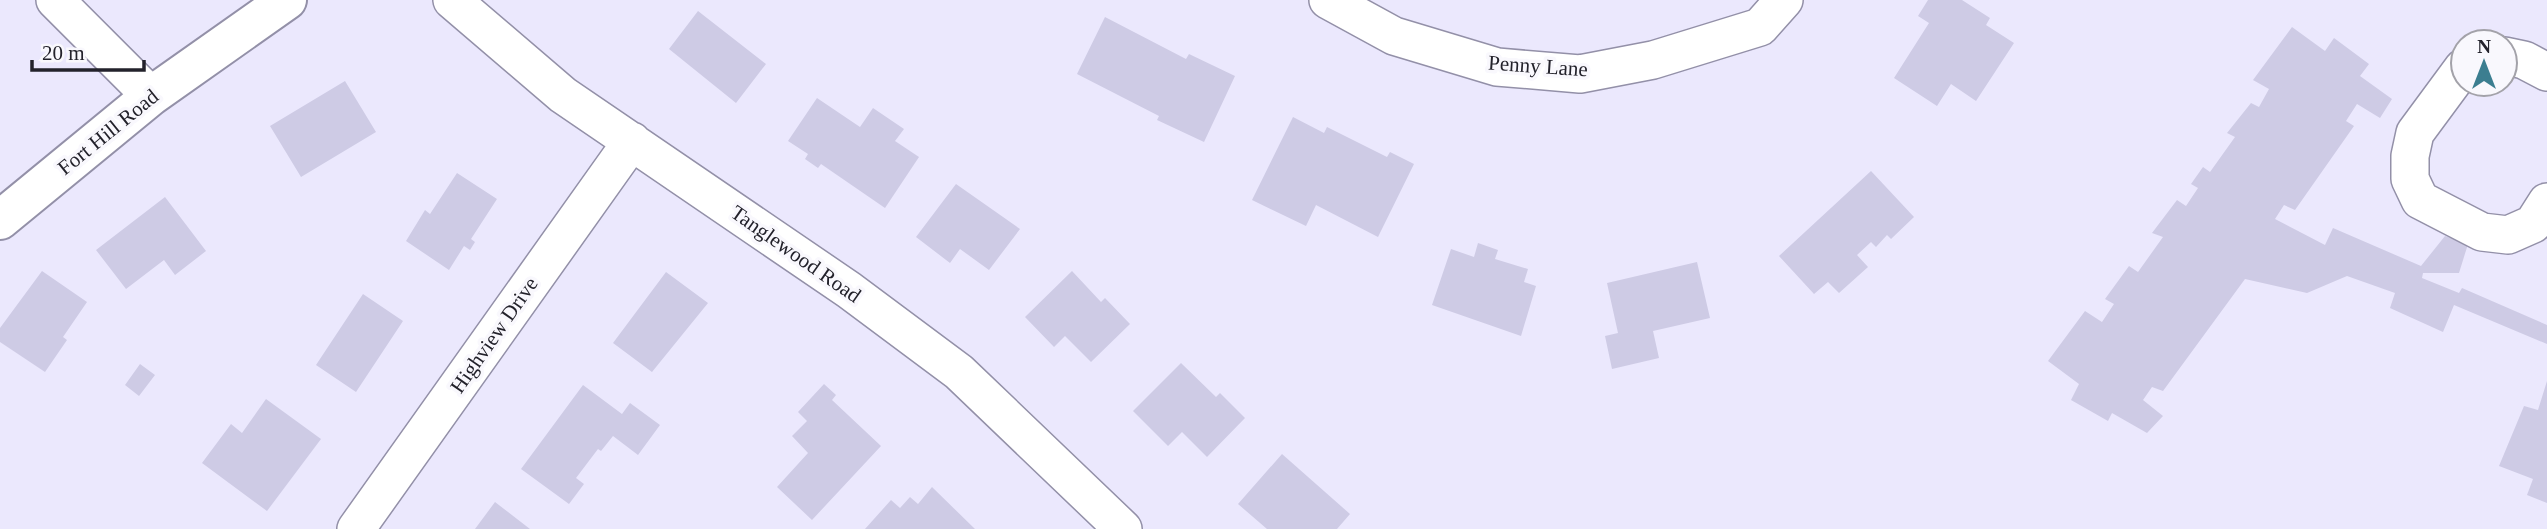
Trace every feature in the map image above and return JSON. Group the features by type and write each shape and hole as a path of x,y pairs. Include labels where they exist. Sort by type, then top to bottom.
{"street":[{"path":"55,0 151,96"},
{"name":"Fort Hill Road","path":"0,220 151,96 287,0"},
{"name":"Tanglewood Road","path":"452,0 563,95 849,290 959,372 1123,529"},
{"name":"Penny Lane","path":"1328,0 1394,36 1497,67 1580,74 1653,60 1760,27 1784,0"},
{"path":"2519,59 2547,72"},
{"path":"2449,87 2415,133 2410,156 2410,179 2420,200 2482,232 2508,235 2533,224 2547,202"},
{"name":"Highview Drive","path":"356,529 632,141"}],"building":[{"path":"1928,0 1962,0 1990,18 1986,25 2014,43 1976,101 1951,84 1937,106 1894,78 1929,23 1918,16"},
{"path":"698,11 766,64 736,103 669,49"},
{"path":"1105,17 1186,59 1189,54 1235,76 1204,142 1157,120 1159,116 1077,74"},
{"path":"2292,27 2325,51 2334,38 2369,64 2360,76 2392,99 2380,118 2357,104 2346,121 2354,126 2295,210 2284,205 2275,219 2325,245 2333,228 2421,266 2445,236 2468,244 2459,273 2423,273 2422,278 2459,293 2462,288 2547,325 2547,344 2454,305 2443,332 2390,308 2395,293 2347,276 2307,293 2245,279 2163,391 2152,387 2143,400 2163,416 2147,433 2112,413 2108,421 2071,400 2079,384 2048,361 2085,311 2102,322 2114,304 2105,299 2129,266 2138,272 2163,237 2152,233 2177,200 2186,206 2198,188 2191,184 2203,167 2210,172 2235,137 2227,133 2251,103 2259,107 2269,89 2253,80"},
{"path":"345,81 376,132 301,177 270,126"},
{"path":"817,98 860,127 873,108 904,129 895,141 919,157 885,208 821,164 818,168 805,159 808,154 788,141"},
{"path":"1293,117 1324,133 1327,127 1387,157 1390,152 1414,164 1378,237 1316,205 1306,226 1252,200"},
{"path":"1871,171 1914,217 1891,239 1887,235 1876,247 1871,242 1857,255 1868,267 1839,293 1828,282 1814,294 1779,256"},
{"path":"457,173 497,199 471,239 475,242 470,250 464,246 449,270 406,241 425,210 430,214"},
{"path":"956,184 1020,229 989,270 960,249 950,263 916,237"},
{"path":"165,197 206,251 175,275 164,260 126,289 96,250"},
{"path":"1478,243 1498,250 1495,259 1528,269 1524,282 1536,286 1521,336 1432,305 1451,249 1474,257"},
{"path":"1697,262 1710,318 1653,331 1659,358 1612,369 1605,336 1618,333 1607,283"},
{"path":"42,271 87,302 63,337 67,340 45,372 0,342 0,328"},
{"path":"1072,271 1101,302 1105,298 1130,324 1091,362 1065,336 1054,347 1025,317"},
{"path":"666,272 708,303 652,372 613,343"},
{"path":"363,294 403,321 356,392 316,365"},
{"path":"1181,363 1216,397 1220,393 1245,418 1207,457 1182,432 1168,446 1133,411"},
{"path":"140,364 155,375 139,396 125,385"},
{"path":"2547,381 2547,503 2527,495 2533,479 2499,466 2524,406 2538,410"},
{"path":"824,384 836,395 832,400 881,446 812,520 777,487 808,453 792,436 807,421 798,412"},
{"path":"583,385 622,414 630,403 660,425 638,455 613,436 601,451 598,449 576,478 584,484 569,504 521,469"},
{"path":"266,399 321,439 267,511 202,463 231,424 242,433"},
{"path":"1282,454 1350,514 1337,529 1267,529 1238,504"},
{"path":"932,487 975,529 865,529 891,500 900,508 910,497 918,504"},
{"path":"495,502 530,529 475,529"}]}
